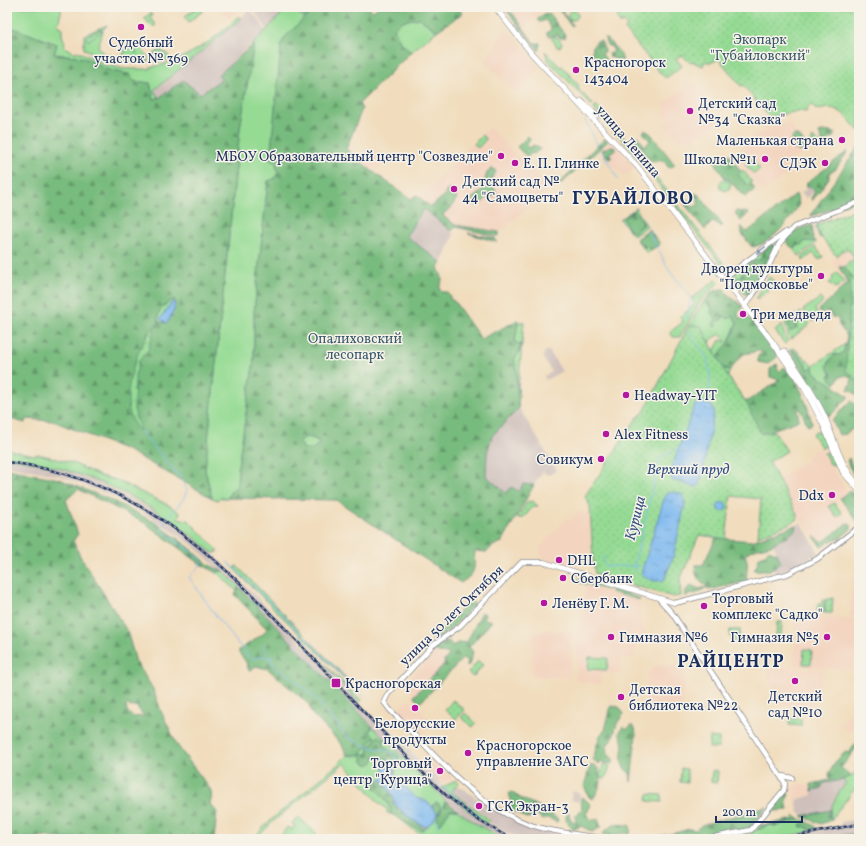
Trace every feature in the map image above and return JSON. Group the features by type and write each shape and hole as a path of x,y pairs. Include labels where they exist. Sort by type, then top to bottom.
{"main road":[{"name":"улица Ленина","path":"495,7 532,54 637,166 726,277"},
{"name":"улица Ленина","path":"499,7 538,56 640,164 747,304 805,388 839,457"},
{"path":"839,457 849,474 859,485"},
{"path":"839,457 845,476 859,490"}],"street":[{"path":"726,277 794,227 859,202"},
{"path":"747,304 765,274 777,247 794,227"},
{"path":"772,242 775,242 777,247"},
{"path":"670,612 671,605 675,603 787,574 817,560 859,527"},
{"name":"улица 50 лет Октября","path":"606,839 540,828 503,812 459,779 384,702 398,682 432,646 460,626 520,564 527,561 543,562 658,598"},
{"path":"658,598 675,603"},
{"path":"658,598 670,612 781,776 785,785 784,790 751,830 704,839"},
{"path":"781,776 792,778"}],"shaded area":[{"path":"75,7 95,7 75,13"},
{"path":"220,7 243,7 229,18"},
{"path":"256,7 288,7 267,29 254,10"},
{"path":"288,7 314,7 304,18"},
{"path":"508,7 535,7 540,14 523,27"},
{"path":"248,10 257,17 266,31 219,74 222,79 200,94 159,98 154,91 241,19"},
{"path":"508,32 510,35 512,34 540,68 515,92 485,62 485,58 496,47 498,40"},
{"name":"Детский сад №34 \"Сказка\"","path":"692,82 722,121 693,140 675,138 665,125 670,121 663,113 667,110 663,104"},
{"name":"Школа №11","path":"790,123 796,133 809,148 788,163 786,175 763,192 733,155 751,141 754,132 762,133 765,127"},
{"name":"Детский сад № 44 \"Самоцветы\"","path":"489,127 544,183 543,185 549,191 497,234 455,225 419,198"},
{"path":"611,139 635,168 624,177 600,150"},
{"path":"373,148 385,160 375,172 362,161"},
{"path":"810,186 814,192 806,198 801,193"},
{"path":"424,208 454,234 442,263 406,236"},
{"path":"847,248 855,258 841,273 832,262"},
{"path":"545,351 549,351 562,371 546,380 544,376 552,372 543,358"},
{"path":"519,408 557,470 549,475 545,474 543,471 534,485 506,493 486,476 487,453 492,436"},
{"path":"820,447 827,457 830,466 848,492 829,506 837,517 842,513 847,521 820,540 808,528 806,523 810,520 803,525 778,480 808,459 807,456"},
{"path":"7,458 50,465 97,482 153,510 206,547 274,614 447,794 481,820 515,839 503,839 475,823 437,793 239,587 193,546 168,528 119,499 60,476 7,465"},
{"path":"578,512 589,512 591,558 575,559 573,568 543,558 540,553 540,547 567,519 570,521"},
{"path":"801,523 819,553 776,574 774,568 781,564 774,545 764,537"},
{"path":"853,576 859,576 859,617 849,616"},
{"name":"Гимназия №6","path":"585,583 639,600 640,619 645,632 645,644 636,644 635,658 621,658 620,674 602,673 599,685 575,680 579,627 583,624"},
{"name":"Гимназия №5","path":"797,615 859,620 859,653 851,670 793,666"},
{"path":"548,630 573,632 570,678 531,676 533,633"},
{"path":"436,651 447,661 414,695 404,685"},
{"path":"657,665 685,667 682,710 644,707 647,673"},
{"name":"Детский сад №10","path":"768,666 823,670 818,691 811,707 779,705 768,676"},
{"path":"409,699 427,717 415,729 397,711"},
{"path":"850,713 859,720 849,732 840,726"},
{"path":"436,761 453,779 441,784 428,770"},
{"path":"842,780 846,783 833,800 831,810 804,816 799,813 796,800 812,795 812,791 824,783"},
{"path":"795,784 811,785 812,795 794,800 792,788"},
{"path":"457,785 503,815 528,827 569,836 569,839 519,839 489,823 491,819 451,792"},
{"path":"573,791 580,794 579,802 570,800"},
{"path":"859,792 859,815 853,816 850,805"},
{"path":"859,819 859,833 828,839 771,839 841,826 841,822"}],"green space":[{"path":"7,7 62,7 58,26 62,27 62,35 65,43 64,46 75,53 76,51 100,61 100,64 125,69 150,69 150,67 162,65 185,56 209,42 237,17 241,19 154,90 159,98 154,99 150,83 134,81 123,73 102,68 90,60 76,56 54,54 57,44 7,26"},
{"path":"197,7 208,7 189,22 185,16"},
{"path":"288,7 304,17 316,7 301,22 272,161 276,163 278,173 274,179 268,181 254,313 254,360 238,467 237,486 231,491 228,498 220,498 218,500 212,498 205,470 240,128 253,44"},
{"name":"Опалиховский лесопарк","path":"316,7 368,7 373,11 378,7 454,7 463,13 437,31 419,18 402,21 394,29 400,42 411,52 359,104 362,109 346,149 373,172 411,199 416,195 431,207 445,195 446,190 451,189 457,198 451,208 444,213 443,216 455,225 499,232 499,235 496,236 456,227 451,231 424,209 406,236 442,263 438,268 442,278 439,288 442,292 447,292 450,295 450,299 454,301 481,339 518,320 515,343 521,344 519,353 514,359 517,370 516,383 519,397 519,408 492,436 487,453 486,476 506,493 511,487 519,491 523,484 534,485 502,542 493,546 487,552 475,551 474,570 470,576 461,583 336,500 228,498 231,491 237,486 238,467 254,360 254,313 268,181 274,179 278,173 276,163 270,160 281,45 284,38","holes":["306,437 313,438 321,443 312,449 304,449 299,441"]},
{"path":"557,7 562,7 564,14 573,25 571,26"},
{"name":"Экопарк \"Губайловский\"","path":"620,7 859,7 859,131 843,113 830,108 817,110 813,105 809,106 806,112 799,111 769,117 743,85 741,86 719,59 710,63 705,61 703,66 693,62 690,63 682,55 676,59 682,66 666,78 661,74 628,33 625,29 627,26 623,21 621,24 618,20 617,12"},
{"path":"571,10 575,10 577,11 577,19 571,20 568,17 568,13"},
{"path":"507,11 513,14 534,43 540,43 539,51"},
{"path":"151,13 153,16 150,18 156,25 153,28 144,18"},
{"path":"545,13 550,15 566,36 565,38 560,38 557,34 550,37 547,35 547,32 550,31 551,28 546,20 540,22 537,20"},
{"path":"419,18 437,31 411,52 400,42 394,29 402,21"},
{"path":"107,25 104,27 98,47 101,49 102,53 118,58 124,54 125,49 139,46 148,57 148,62 113,61 84,49 84,35"},
{"path":"7,26 57,44 54,54 76,56 90,60 102,68 130,74 134,81 150,83 154,99 159,98 183,80 200,94 222,79 218,75 254,44 240,128 205,470 212,498 129,451 53,421 26,419 25,423 7,418","holes":["172,300 175,300 174,310 166,323 158,322 158,315 161,309"]},
{"path":"101,29 102,31 88,41 86,38 87,36"},
{"path":"556,36 562,43 560,47 557,47 552,39"},
{"path":"605,37 620,53 623,60 621,61 610,57 609,54 614,52 612,47 607,45"},
{"path":"597,41 601,41 605,50 602,54 606,60 604,63 596,62 596,57 592,53 593,46"},
{"path":"160,50 168,55 168,60 156,62 153,55"},
{"path":"545,51 560,67 562,66 579,86 578,89 591,102 592,101 592,105 548,60"},
{"path":"595,106 597,106 614,125 662,184 724,264 724,268 629,147 594,109"},
{"path":"645,130 651,134 675,165 669,168 663,160 658,160 655,162 649,159 634,138 637,136 645,146 650,141 643,132"},
{"path":"825,131 835,133 834,137 823,143 819,133"},
{"path":"482,135 486,139 478,148 474,144"},
{"path":"794,135 800,137 806,146 801,152 794,149 791,139"},
{"path":"528,136 531,139 526,144 529,148 534,145 540,149 527,157 517,147"},
{"path":"813,138 823,145 816,151 811,142"},
{"path":"604,139 608,141 561,184 557,185"},
{"path":"611,146 615,148 615,150 609,153 612,157 609,159 602,150"},
{"path":"859,146 859,200 811,216 812,213"},
{"path":"848,151 835,170 829,173 829,178 812,201 811,198 815,192 810,186 806,186 807,183"},
{"path":"722,154 730,155 741,172 754,187 754,190 745,197 730,181 724,177 715,162 714,160"},
{"path":"751,159 760,169 754,174 745,164"},
{"path":"491,169 494,169 496,172 491,180 496,196 489,196 476,206 471,199 481,192 487,173"},
{"path":"743,170 752,182 748,186 738,174"},
{"path":"723,180 727,180 729,181 729,189 723,190 720,187 720,183"},
{"path":"695,193 700,196 723,226 722,227 713,221 705,230 683,202 687,199 692,207 697,206 699,202 694,195"},
{"path":"796,194 799,204 791,217 773,237 766,242 752,247 742,234 741,226 747,232"},
{"path":"636,208 647,226 634,236 620,219","holes":["634,211 643,222 642,226 633,232 623,218"]},
{"path":"859,208 859,397 852,391 848,390 852,380 847,375 839,377 836,383 831,380 829,375 832,373 829,371 827,366 833,355 840,355 844,351 847,336 839,325 838,318 832,317 829,311 822,313 819,310 848,283 839,267 844,267 855,258 847,248 819,237 816,227 818,224"},
{"path":"859,208 859,378 857,380 846,370 851,280 854,278 844,267 855,258 847,248 836,256 822,238 816,227 818,224"},
{"path":"634,211 644,225 638,228 635,233 629,229 623,218"},
{"path":"736,211 749,213 741,221 736,216"},
{"path":"812,225 814,242 805,241 802,245 797,245 793,249 786,241 790,235 797,230"},
{"path":"649,229 660,244 647,253 636,239"},
{"path":"649,230 660,244 649,251 650,248 643,247 637,239"},
{"path":"468,233 495,238 497,242 496,242"},
{"path":"815,240 816,243 799,256 793,249 805,241"},
{"path":"773,243 776,246 765,271 751,295 745,294 731,278 732,275"},
{"path":"772,245 774,246 770,257 765,260 765,264 757,278 751,294 748,294 743,280 740,283 733,279 733,276 739,278 744,270 743,268 753,260 760,260 762,253"},
{"path":"815,246 823,257 819,260 813,253 803,261 802,257"},
{"path":"837,272 844,282 836,288 829,283"},
{"path":"769,277 777,284 757,299 756,298"},
{"path":"717,279 719,282 701,300 680,337 673,337 670,332 683,322 680,317 694,305 692,298"},
{"path":"724,289 728,295 743,307 738,313 739,319 745,315 748,319 753,320 777,354 777,357 768,364 758,362 758,356 762,352 757,350 744,354 730,370 721,367 719,362 720,354 729,342 737,322 733,316 728,319 724,316 715,327 712,325 716,319 711,312 712,308 704,301 712,292"},
{"path":"820,298 823,302 815,309 819,316 813,322 803,310"},
{"path":"172,300 176,300 172,303 161,319 166,324 158,322 159,312"},
{"path":"704,301 712,308 711,312 716,319 715,327 724,315 733,316 737,322 727,346 724,369 730,370 719,403 715,349 720,340 726,342 721,334 712,339 710,344 689,325"},
{"path":"801,312 810,324 791,339 788,336 785,323"},
{"path":"803,315 803,317 797,322 797,328 790,332 788,323"},
{"path":"524,321 518,389 519,397 514,358 519,353 521,344 515,343 514,337 518,323"},
{"path":"157,324 158,325 155,327 148,350 139,361 135,377 134,409 140,431 132,421 129,408 128,393 130,377 141,346"},
{"path":"689,325 701,326 728,377 746,402 761,434 774,431 787,451 769,462 798,516 797,519 789,524 758,536 761,499 731,496 726,539 699,535 680,580 681,596 673,597 595,574 590,506 585,496 637,418 644,412"},
{"path":"782,325 785,337 789,341 785,344 775,331"},
{"path":"845,344 844,351 840,355 835,354 828,362 832,373 830,377 836,383 833,386 820,378 814,371 807,370 805,362 794,350 790,353 790,349 794,348 813,366"},
{"path":"792,350 805,362 807,370 813,367 814,371 820,378 827,381 848,396 848,398 831,415 828,416 805,375 790,353"},
{"path":"776,364 778,365 777,368 779,372 784,367 794,378 806,402 812,424 808,426 800,409 797,409 799,419 797,421 772,430 770,435 771,452 762,497 729,378 746,402 780,380 770,377 770,369"},
{"path":"851,401 859,407 859,431 855,427 844,435 839,435 832,420"},
{"path":"816,431 823,434 826,442 826,446 822,448 812,434"},
{"path":"306,437 312,438 321,443 312,449 304,449 299,441"},
{"path":"7,448 14,451 35,455 38,454 73,463 100,476 116,480 170,506 180,513 178,518 188,520 216,548 218,552 214,553 210,551 165,517 141,502 115,489 62,469 34,462 7,458"},
{"path":"827,452 831,455 835,465 830,464 824,453"},
{"path":"849,458 853,468 859,467 853,474 847,461"},
{"path":"7,469 59,479 113,501 154,522 189,547 209,565 223,571 216,572 202,565 145,523 78,489 66,500 78,534 73,541 80,556 127,631 136,662 153,689 161,711 177,745 210,789 212,796 210,804 217,812 214,839 61,839 42,836 36,839 7,839","holes":["128,704 130,707 136,706 144,716 133,717 127,711 126,706"]},
{"path":"849,491 859,497 859,524 840,498"},
{"path":"533,501 538,506 533,507 523,518 517,518 527,502"},
{"path":"834,503 842,513 837,517 829,506"},
{"path":"847,523 851,525 851,529 839,539 834,539 821,547 814,536 823,542"},
{"path":"796,525 797,528 787,537 775,542 774,544 751,550 745,555 747,562 747,581 709,590 696,575 695,569 696,565 703,565 716,538 752,541"},
{"path":"768,550 777,553 781,563 770,570 754,570 758,563 758,558 765,555"},
{"path":"237,566 351,683 350,684 235,570 235,567"},
{"path":"223,571 239,587 237,591 216,572"},
{"path":"579,578 608,587 608,590 577,582"},
{"path":"691,585 699,589 707,587 697,593 685,596 685,592"},
{"path":"239,587 371,725 372,728 369,731 375,737 360,755 347,755 342,745 312,714 309,705 268,669 256,666 249,671 246,662 239,653 239,650 263,634 267,629 235,595"},
{"path":"612,589 639,598 640,600 611,592"},
{"path":"833,598 832,613 825,613 826,599"},
{"path":"824,599 824,613 818,612 816,609"},
{"path":"470,600 475,604 449,631 431,642"},
{"path":"482,612 485,614 483,619 492,621 469,647 473,652 469,665 466,665 468,662 463,658 419,704 414,696 445,663 444,661 449,655 447,653 434,650 445,641 449,641 452,646 458,643 467,642"},
{"path":"777,622 782,622 781,639 776,638"},
{"path":"730,630 740,630 739,642 734,641 729,636"},
{"path":"305,645 361,700 359,702"},
{"path":"804,649 812,650 811,664 803,664"},
{"path":"589,657 608,658 607,670 588,669"},
{"path":"478,661 483,665 473,677 468,673"},
{"path":"453,700 465,710 456,719 445,710"},
{"path":"611,706 619,707 624,714 620,718 612,738 607,745 608,754 614,762 612,764 603,762 598,765 593,759 600,735 605,730"},
{"path":"465,713 476,723 473,727 461,717"},
{"path":"790,718 801,719 801,726 789,725"},
{"path":"371,725 447,802 445,802 438,816 449,808 457,810 475,823 503,839 438,839 434,836 433,832 430,835 430,839 422,839 422,836 401,820 404,820 420,830 424,829 438,814 439,805 437,802 432,806 424,800 416,798 395,775 395,769 388,762 384,771 385,777 374,787 388,802 391,814 387,813 387,809 380,804 344,763 276,819 255,839 252,839 271,820 347,755 354,756 372,728","holes":["373,744 384,745 399,762 392,763 386,758 381,760 375,756 373,758 361,755 365,755 370,751 368,748"]},
{"path":"631,725 635,728 636,735 631,782 630,773 623,765 623,744 619,734 623,726 627,729"},
{"path":"378,736 384,740 384,746 399,757 397,764 395,765 386,758 381,760 375,756 373,762 368,765 363,762 361,754 363,753 366,755 369,751 368,748 373,744"},
{"path":"710,737 719,738 719,748 709,748"},
{"path":"859,740 859,744 841,768 852,776 842,780 824,783 820,789 812,791 811,784 830,780 829,774 835,762 845,752 848,753"},
{"path":"604,763 610,766 605,779 599,777"},
{"path":"593,765 599,769 598,773 601,783 593,799 589,797 584,786 590,766"},
{"path":"859,767 859,783 831,820 832,805 846,783 842,780 852,776"},
{"path":"681,768 687,769 687,783 680,782"},
{"path":"712,771 718,771 717,782 715,783 711,782"},
{"path":"380,779 388,787 392,794 394,804 400,811 424,828 423,830 420,830 391,814 387,802 374,787 374,782"},
{"path":"456,780 459,783 451,792 490,820 487,824 465,808 442,788"},
{"path":"511,792 522,799 552,812 550,814 558,819 557,822 548,818 542,820 535,814 533,817 526,818 509,809 511,800 509,793"},
{"path":"787,792 789,795 786,800 788,810 774,811 768,815"},
{"path":"648,794 662,795 662,802 647,801"},
{"path":"583,797 591,805 586,814 592,820 598,819 601,827 593,832 581,826 573,830 566,820 566,816 569,813 570,819 576,822 576,815 582,809 581,798"},
{"path":"436,802 440,805 440,810 438,813 435,813 432,808"},
{"path":"445,802 457,810 450,810 439,826 438,823 440,821 437,819"},
{"path":"767,807 751,827 744,830 696,839 643,839 689,829 696,830 702,825"},
{"path":"831,810 829,814 831,820 821,824 802,816"},
{"path":"794,816 800,819 782,823 779,826 767,825 761,829 757,829 761,824 765,825 794,819"},
{"path":"298,817 317,834 312,839 279,839 287,827 292,829 295,827 292,823"},
{"path":"800,819 806,821 801,825 807,827 810,832 771,839 721,839 748,834 767,825 776,826"},
{"path":"806,821 817,829 811,830 807,827 801,827 800,825"},
{"path":"616,824 629,825 631,829 630,834 621,833 614,837 603,834 607,829"},
{"path":"859,833 859,839 836,839 843,835"}],"water":[{"path":"172,302 175,302 174,310 167,323 160,319"},
{"name":"Верхний пруд","path":"703,402 712,406 714,411 702,477 698,486 695,487 672,480 672,467 694,407 696,404"},
{"path":"673,492 683,495 685,504 673,558 664,580 652,580 641,574 664,499 667,493"},
{"path":"722,502 727,507 722,512 717,507"},
{"path":"387,761 394,766 395,775 409,791 416,798 424,800 432,806 437,813 435,819 426,827 412,820 394,804 392,794 382,781 382,777 385,776 383,765"}],"waterway":[{"name":"Курица","path":"585,120 598,146"},
{"name":"Курица","path":"602,152 618,179"},
{"name":"Курица","path":"648,231 670,272 691,297 687,319"},
{"name":"Курица","path":"689,330 692,337"},
{"name":"Курица","path":"694,341 707,358 710,369 710,381 707,398"},
{"path":"140,431 180,477 187,490 182,501 167,519 162,530 201,560 200,566 189,577 216,616 248,656 252,659 262,656 271,658"},
{"name":"Курица","path":"674,451 679,449"},
{"name":"Курица","path":"635,572 634,565 660,458 672,452"},
{"path":"605,556 602,560 605,566 615,566"},
{"path":"227,562 268,600 365,698"},
{"path":"616,566 641,566"},
{"path":"262,646 271,658 274,667 290,676 320,703 348,738 372,748 387,750 396,756 397,761 395,762 390,760 388,762"},
{"path":"386,728 440,784"},
{"path":"441,786 480,817"},
{"path":"436,820 445,839"}],"railway":[{"path":"7,462 52,470 94,484 132,502 168,524 234,577 389,739 447,796 481,822 512,839"},
{"path":"782,839 859,824"}],"place":[{"name":"Судебный участок № 369","path":"141,27"},
{"name":"Красногорск 143404","path":"576,70"},
{"name":"Детский сад №34 \"Сказка\"","path":"690,111"},
{"name":"Маленькая страна","path":"842,140"},
{"name":"МБОУ Образовательный центр \"Созвездие\"","path":"501,156"},
{"name":"Школа №11","path":"765,159"},
{"name":"Е. П. Глинке","path":"515,163"},
{"name":"СДЭК","path":"825,163"},
{"name":"Детский сад № 44 \"Самоцветы\"","path":"454,189"},
{"name":"Дворец культуры \"Подмосковье\"","path":"821,276"},
{"name":"Три медведя","path":"743,314"},
{"name":"Headway-YIT","path":"626,395"},
{"name":"Alex Fitness","path":"606,434"},
{"name":"Совикум","path":"601,459"},
{"name":"Ddx","path":"832,495"},
{"name":"DHL","path":"559,560"},
{"name":"Сбербанк","path":"563,578"},
{"name":"Ленёву Г. М.","path":"544,603"},
{"name":"Торговый комплекс \"Садко\"","path":"704,606"},
{"name":"Гимназия №6","path":"611,637"},
{"name":"Гимназия №5","path":"827,637"},
{"name":"Детский сад №10","path":"795,681"},
{"name":"Красногорская","path":"336,683"},
{"name":"Детская библиотека №22","path":"621,697"},
{"name":"Белорусские продукты","path":"415,708"},
{"name":"Красногорское управление ЗАГС","path":"468,753"},
{"name":"Торговый центр \"Курица\"","path":"440,771"},
{"name":"ГСК Экран-3","path":"479,806"}],"district":[{"name":"ГУБАЙЛОВО","path":"633,198"},
{"name":"РАЙЦЕНТР","path":"731,661"}]}
